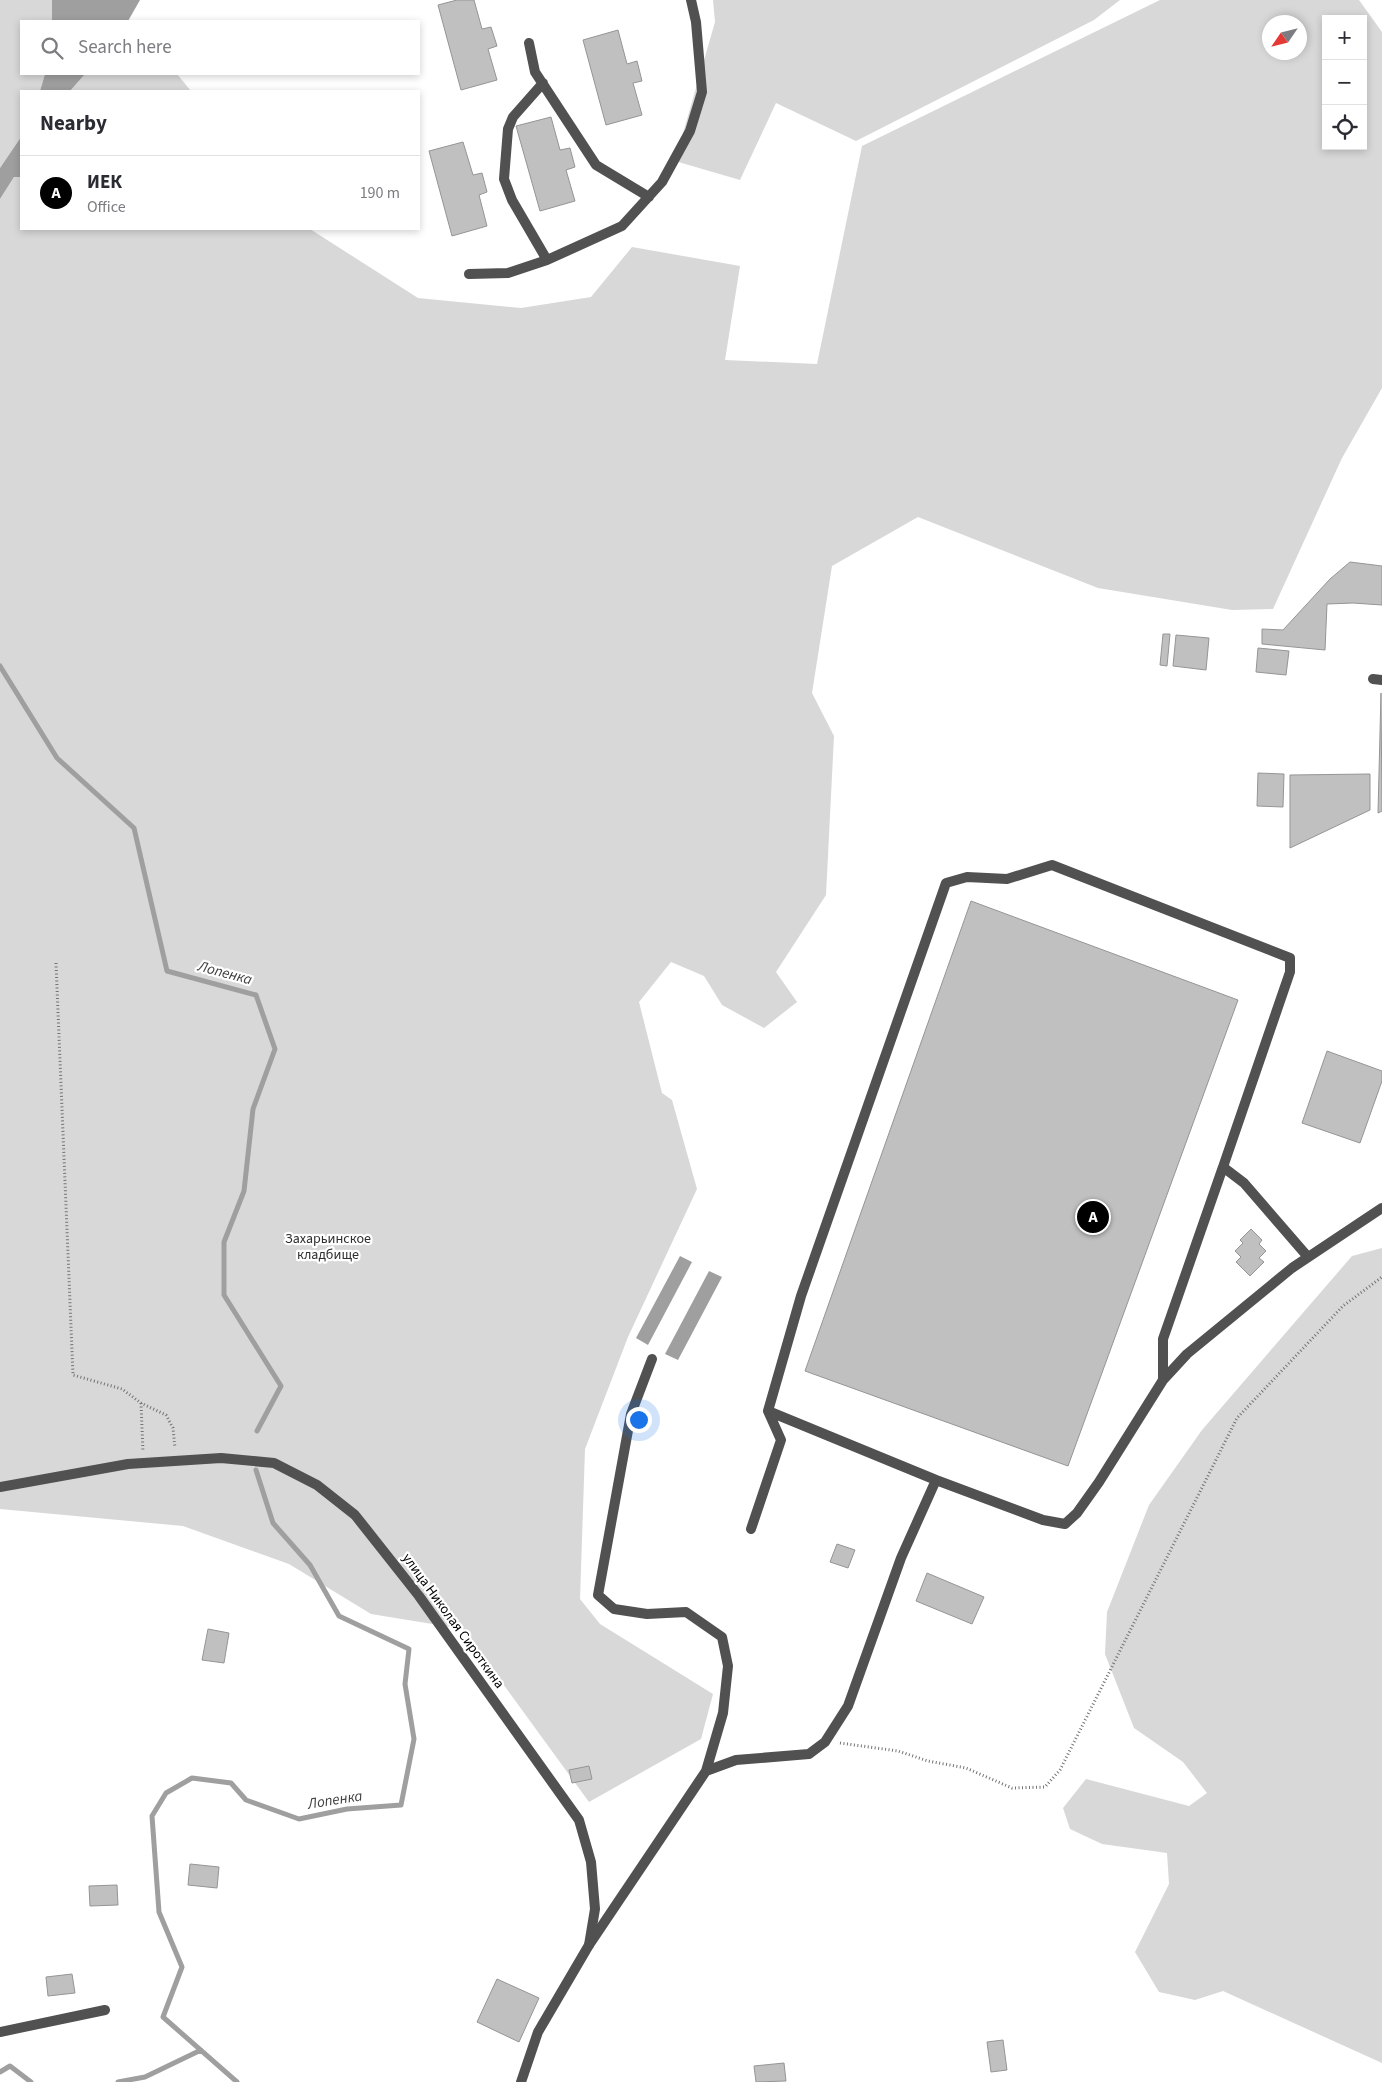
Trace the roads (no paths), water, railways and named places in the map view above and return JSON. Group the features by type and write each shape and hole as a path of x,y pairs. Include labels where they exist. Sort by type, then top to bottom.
{"street":[{"path":"469,274 508,273 547,260 622,226 662,182 690,131 702,92 696,22 691,0"},
{"path":"529,43 535,72 596,165 649,197"},
{"path":"543,84 513,116 508,129 504,179 512,200 547,260"},
{"path":"750,1529 781,1440 768,1411 801,1296 946,883 967,877 1007,879 1052,865 1290,958 1290,972 1163,1339 1163,1380"},
{"path":"1223,1166 1244,1183 1308,1257"},
{"path":"768,1411 936,1480 1043,1520 1065,1524 1077,1513 1099,1482 1163,1380 1187,1354 1292,1268 1382,1208"},
{"path":"589,1945 706,1771 722,1713 728,1666 722,1637 686,1612 647,1614 614,1610 598,1595 631,1414 652,1359"},
{"name":"улица Николая Сироткина","path":"0,1487 128,1464 220,1458 274,1463 318,1485 355,1515 419,1596 579,1820 591,1862 595,1909 589,1945 538,2032 521,2082"},
{"path":"706,1771 736,1760 809,1754 825,1742 848,1706 901,1558 936,1480"},
{"path":"0,2032 105,2010"}],"waterway":[{"name":"Лопенка","path":"0,666 57,758 134,828 167,971 256,995 275,1049 253,1109 244,1191 224,1242 224,1295 281,1386 257,1431"},
{"name":"Лопенка","path":"237,2082 163,2017 182,1967 159,1912 152,1816 166,1793 192,1778 231,1783 246,1800 299,1819 347,1809 401,1805 414,1739 405,1684 409,1649 339,1616 310,1565 273,1523 256,1470"},
{"name":"Лопенка","path":"118,2082 145,2077 201,2050"},
{"name":"Лопенка","path":"0,2072 10,2066 31,2082"}],"place":[{"name":"ИЕК","path":"1093,1217"}],"park label":[{"name":"Захарьинское кладбище","path":"328,1248"}]}
